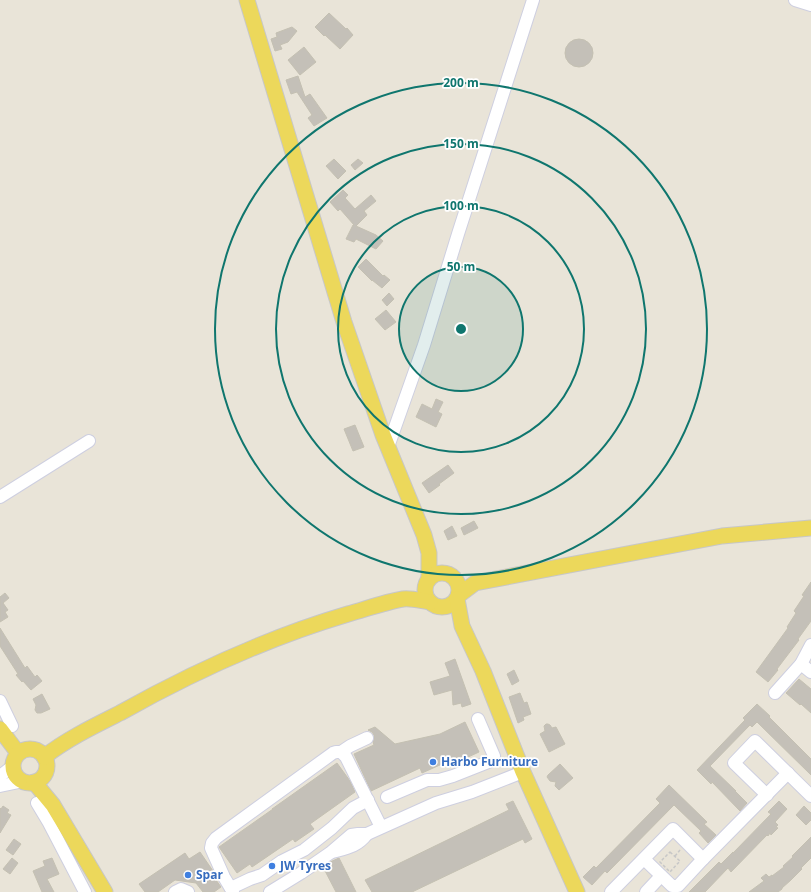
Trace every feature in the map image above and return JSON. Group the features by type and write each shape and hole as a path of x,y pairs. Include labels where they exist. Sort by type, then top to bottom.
{"main road":[{"path":"247,0 344,322 388,447 424,535 429,553 428,581 425,588 427,598 462,626"},
{"path":"405,598 436,605 450,605 475,584 722,536 811,528"},
{"path":"424,535 459,586 458,597 462,626 483,671 523,772 577,892"},
{"path":"29,782 39,779 44,764 53,750 177,682 231,656 330,619 405,598 437,574 443,573 475,584"},
{"path":"6,728 16,760 15,775 19,779 29,782 53,805 103,888"},
{"path":"16,760 22,751 27,749 32,749 41,753 53,805"}],"street":[{"path":"388,447 424,345 533,0"},
{"path":"795,0 811,6"},
{"path":"0,497 89,441"},
{"path":"775,692 801,664 811,645"},
{"path":"801,664 811,672"},
{"path":"0,701 6,728"},
{"path":"387,797 427,780 439,780 454,776 491,761 494,756 478,719"},
{"path":"367,738 341,752 333,753 216,838 212,843 211,848 224,877 232,890 250,879 262,875 282,861 304,850 332,828 353,808 368,800"},
{"path":"767,795 734,763 755,741 811,796"},
{"path":"341,752 346,757 381,827"},
{"path":"0,776 16,760"},
{"path":"271,892 330,853 351,835 367,834 436,803 472,792 523,772"},
{"path":"644,858 672,886 678,886 788,773"},
{"path":"439,780 446,800"},
{"path":"0,786 29,782"},
{"path":"37,803 85,892 103,888"},
{"path":"611,892 673,829 703,859"},
{"path":"646,892 661,876"},
{"path":"176,892 180,889 188,892"}],"path":[{"path":"670,852 680,861 670,872 660,862 670,852"}],"building":[{"path":"329,13 353,35 340,49 315,27"},
{"path":"292,27 297,31 288,42 280,45 282,49 275,51 271,39 277,37 276,33"},
{"path":"579,39 589,43 593,53 589,63 579,67 569,63 565,53 569,43"},
{"path":"304,47 316,62 300,75 288,60"},
{"path":"298,76 305,97 310,94 327,118 314,126 308,118 312,115 297,92 291,94 286,80"},
{"path":"334,159 346,171 338,179 326,166"},
{"path":"358,159 363,163 355,170 351,165"},
{"path":"343,190 348,195 345,198 355,209 371,195 376,201 364,211 367,215 356,226 376,235 383,241 376,249 356,239 354,242 346,239 354,225 340,209 338,211 330,202"},
{"path":"366,259 383,276 384,275 390,280 382,288 372,281 358,267"},
{"path":"389,293 394,299 387,306 382,300"},
{"path":"386,310 396,322 385,330 375,319"},
{"path":"436,399 443,402 438,412 442,414 436,427 416,417 422,404 432,409"},
{"path":"355,425 364,447 353,451 344,429"},
{"path":"448,465 454,473 429,493 422,483"},
{"path":"474,521 478,528 464,535 461,528"},
{"path":"452,526 457,536 448,540 444,531"},
{"path":"811,582 811,621 777,669 778,670 768,682 756,672 788,628 787,627 796,613 794,611 804,596 802,595"},
{"path":"5,593 9,598 3,603 8,610 5,612 8,617 0,622 0,597"},
{"path":"0,628 25,668 27,666 35,677 37,675 42,681 31,690 16,675 18,674 0,646"},
{"path":"455,659 471,704 462,707 461,703 453,705 452,690 434,695 430,682 450,676 445,663"},
{"path":"514,670 519,681 512,685 507,674"},
{"path":"799,679 811,689 811,713 786,693"},
{"path":"520,693 524,703 527,702 531,714 523,717 524,720 518,723 509,697"},
{"path":"42,694 50,709 37,713 35,710 36,705 33,699"},
{"path":"757,704 811,759 811,775 757,722 752,727 750,725 710,766 747,803 740,811 712,782 711,784 697,770 745,720 743,718"},
{"path":"465,722 479,752 453,764 451,760 422,773 420,768 371,791 354,754 374,745 374,735 368,730 375,727 395,744 440,734"},
{"path":"546,724 550,725 552,728 556,727 565,744 549,752 540,734 545,731 544,726"},
{"path":"337,763 350,781 355,792 310,824 314,829 295,842 293,839 252,867 250,864 237,873 219,847"},
{"path":"560,764 573,778 559,790 555,786 556,782 550,781 547,777"},
{"path":"669,785 707,822 704,824 716,835 708,843 699,833 701,831 674,805 607,873 605,871 592,885 583,877 594,866 596,868 660,803 656,799"},
{"path":"513,801 532,839 525,843 523,839 412,892 372,892 365,880 509,810 506,804"},
{"path":"779,801 787,809 775,822 778,825 776,827 778,828 771,835 770,833 768,836 767,835 731,872 728,868 705,892 689,892 719,862 721,864 733,853 771,814 768,812"},
{"path":"3,806 9,810 7,813 11,815 0,833 0,808 1,809"},
{"path":"804,806 811,813 811,820 806,825 796,815"},
{"path":"811,837 811,858 782,889 778,892 749,892 764,881 761,878 766,874 769,877 772,876 784,867 783,866 793,857 792,856"},
{"path":"14,839 21,844 13,855 6,850"},
{"path":"200,852 213,871 211,873 221,887 214,892 203,892 196,883 175,880 158,892 145,892 139,884 185,853 189,859"},
{"path":"12,858 18,863 10,874 3,869"},
{"path":"52,858 59,874 47,879 54,892 42,892 33,871 45,866 43,861"},
{"path":"339,858 356,892 336,892 323,867"}],"place":[{"name":"Harbo Furniture","path":"433,762"},
{"name":"JW Tyres","path":"272,866"},
{"name":"Spar","path":"188,875"}]}
